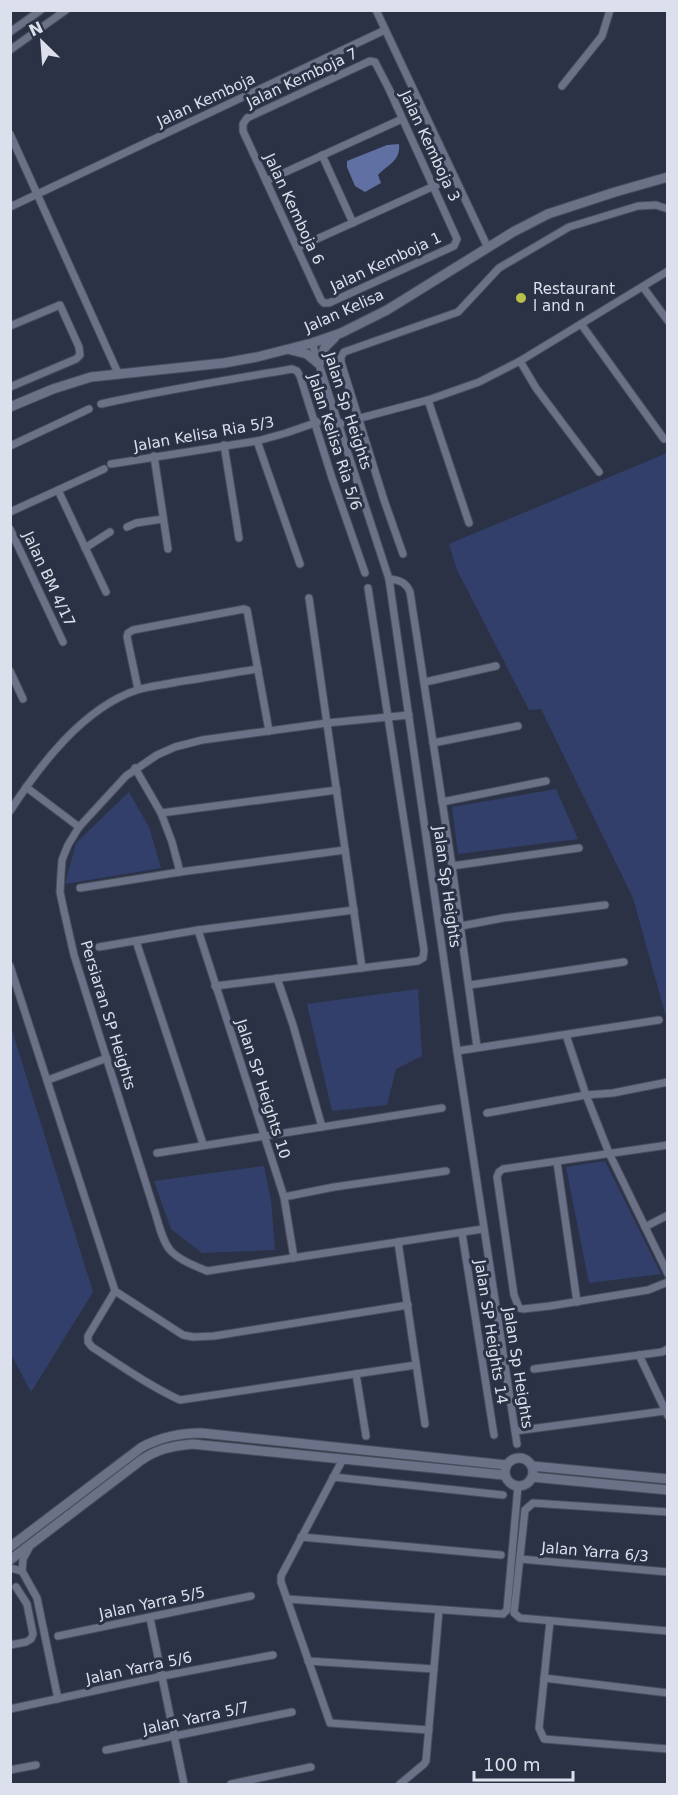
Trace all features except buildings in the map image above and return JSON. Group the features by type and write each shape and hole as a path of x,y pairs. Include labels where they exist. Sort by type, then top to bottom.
{"street":[{"path":"10,33 41,10"},
{"path":"10,50 66,10"},
{"path":"376,10 488,248"},
{"path":"562,86 602,36 610,10"},
{"name":"Jalan Kemboja","path":"10,207 385,30"},
{"name":"Jalan Kemboja 7","path":"243,124 247,118 310,88 370,61 375,62"},
{"name":"Jalan Kemboja 3","path":"375,62 457,239 456,243"},
{"path":"266,181 402,119"},
{"name":"Jalan Kemboja 6","path":"243,124 243,131 324,303"},
{"path":"10,134 118,373"},
{"path":"322,155 353,223"},
{"path":"297,248 454,177"},
{"name":"Jalan Kelisa","path":"10,407 72,382 91,377 224,363 288,350 341,333 387,310 533,221 557,210 668,177"},
{"path":"403,554 341,362 344,352 458,312 499,268 569,227 638,206 656,205 668,210"},
{"name":"Jalan Kemboja 1","path":"324,303 330,303 454,246 456,243"},
{"path":"338,424 428,400 478,382 520,361 668,271"},
{"path":"643,287 668,321"},
{"path":"10,326 60,306 79,347 80,355 76,359 10,387"},
{"path":"581,324 664,439"},
{"path":"288,350 307,354 319,364 325,347 341,333"},
{"name":"Jalan Sp Heights","path":"312,343 389,579 483,1229 517,1444"},
{"path":"520,361 536,388 598,472"},
{"name":"Jalan Kelisa Ria 5/6","path":"101,404 140,395 292,369 297,371 364,573"},
{"path":"428,400 469,523"},
{"path":"10,446 89,410"},
{"name":"Jalan Kelisa Ria 5/3","path":"111,464 257,441 335,416"},
{"path":"257,441 300,564"},
{"path":"224,445 239,538"},
{"path":"154,456 168,549"},
{"path":"10,512 104,469"},
{"path":"58,490 106,592"},
{"path":"127,526 163,519"},
{"name":"Jalan BM 4/17","path":"10,529 63,642"},
{"path":"85,548 110,532"},
{"path":"389,579 403,582 410,592 470,985 477,1047"},
{"path":"215,986 418,961 423,958 424,950 368,588"},
{"path":"309,598 363,968"},
{"path":"138,689 128,633 133,630 244,609 249,613 269,731"},
{"path":"425,682 496,666"},
{"path":"10,811 26,787 58,748 81,724 111,700 138,689 258,669"},
{"path":"10,671 23,699"},
{"name":"Persiaran SP Heights","path":"410,715 327,723 202,740 175,747 157,755 135,768 79,827 68,845 63,860 60,892 74,956 153,1206 171,1251 188,1263 207,1271 483,1229"},
{"path":"433,743 518,726"},
{"path":"135,768 161,813 180,872"},
{"path":"442,802 546,781"},
{"path":"26,787 79,827"},
{"path":"161,813 337,790"},
{"path":"452,866 579,848"},
{"path":"80,888 345,850"},
{"path":"461,926 503,918 605,905"},
{"path":"99,947 198,930 354,910"},
{"name":"Jalan SP Heights 10","path":"198,930 284,1197 294,1258"},
{"path":"136,940 203,1144"},
{"path":"470,985 624,962"},
{"path":"10,966 114,1291 183,1335 193,1337 214,1336 408,1305"},
{"path":"278,978 322,1127"},
{"path":"457,1051 659,1020"},
{"path":"566,1035 609,1153 668,1274"},
{"path":"48,1080 107,1058"},
{"path":"487,1113 668,1082"},
{"path":"157,1153 442,1108"},
{"path":"668,1144 503,1169 497,1177 514,1295 519,1308 577,1302 648,1290 668,1282"},
{"path":"557,1162 577,1302"},
{"path":"284,1197 334,1187 446,1171"},
{"path":"645,1227 668,1215"},
{"name":"Jalan SP Heights 14","path":"462,1233 494,1434"},
{"path":"398,1242 425,1424"},
{"path":"114,1291 88,1336 88,1342 92,1347 164,1393 180,1400 416,1365"},
{"path":"534,1369 662,1352 668,1349"},
{"path":"514,1431 666,1413 639,1354"},
{"path":"356,1374 366,1436"},
{"path":"10,1547 142,1447 158,1439 187,1433 505,1470"},
{"path":"10,1560 153,1452 175,1446 192,1444 343,1459 505,1470"},
{"path":"518,1457 528,1460 532,1466 532,1478 526,1484 518,1486 509,1483 505,1470 509,1461 518,1457"},
{"path":"343,1459 281,1576 287,1599 330,1723 429,1730"},
{"path":"532,1466 668,1479"},
{"path":"333,1477 503,1495"},
{"path":"532,1478 668,1490"},
{"path":"287,1599 503,1614 507,1610 518,1486"},
{"path":"668,1512 532,1503 525,1510 514,1613 520,1618 668,1631"},
{"path":"301,1537 501,1555"},
{"path":"30,1546 23,1559 22,1571 37,1598 58,1699"},
{"name":"Jalan Yarra 6/3","path":"520,1559 668,1572"},
{"path":"10,1568 22,1571"},
{"path":"10,1645 26,1642 33,1634 27,1604 16,1587"},
{"name":"Jalan Yarra 5/5","path":"58,1636 251,1596"},
{"path":"400,1785 426,1761 439,1610"},
{"path":"150,1617 184,1785"},
{"path":"550,1621 539,1728 544,1739 668,1749"},
{"name":"Jalan Yarra 5/6","path":"10,1709 273,1655"},
{"path":"308,1660 434,1670"},
{"path":"544,1678 668,1693"},
{"name":"Jalan Yarra 5/7","path":"106,1750 292,1712"},
{"path":"10,1770 36,1765"},
{"path":"231,1785 311,1767"}],"shaded area":[{"path":"399,144 396,159 378,175 381,183 365,192 355,186 347,167 347,161 387,145"},
{"path":"667,453 667,1020 633,898 541,709 529,710 457,570 449,544"},
{"path":"556,789 578,839 458,854 452,807"},
{"path":"129,792 149,827 161,868 65,884 76,843"},
{"path":"418,989 422,1056 396,1069 387,1105 332,1111 307,1004"},
{"path":"11,1027 93,1292 31,1392 11,1354"},
{"path":"605,1161 661,1274 589,1283 566,1167"},
{"path":"264,1166 271,1200 275,1250 202,1253 171,1229 154,1181"}],"place":[{"name":"Restaurant l and n","path":"521,298"}]}
